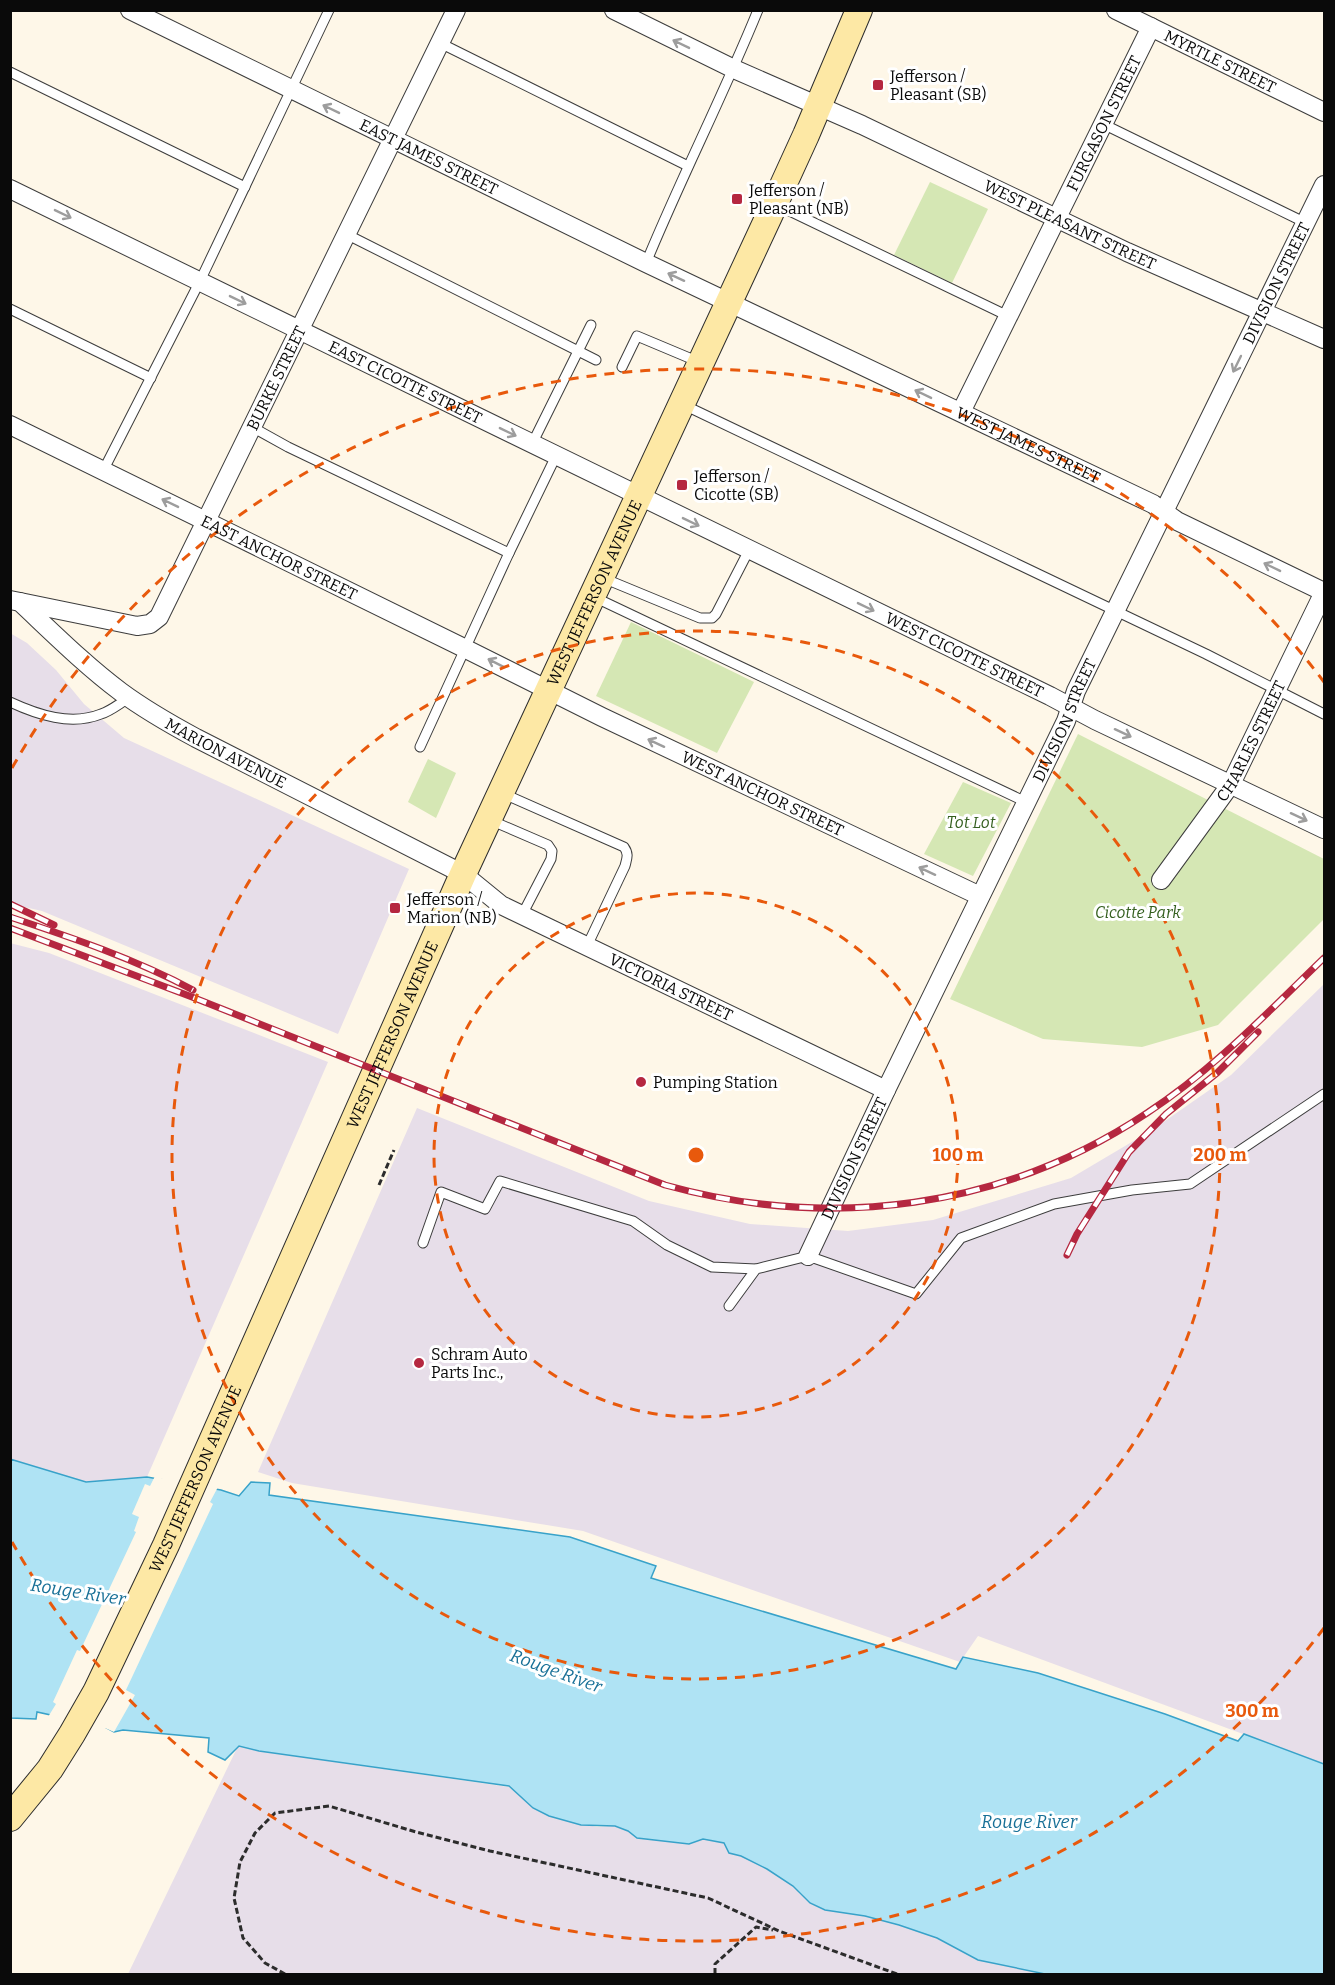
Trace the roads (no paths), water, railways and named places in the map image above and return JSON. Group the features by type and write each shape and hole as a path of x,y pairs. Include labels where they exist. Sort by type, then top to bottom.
{"main road":[{"name":"WEST JEFFERSON AVENUE","path":"10,1818 50,1769 96,1692 194,1484 463,874 774,204 859,10"}],"street":[{"name":"EAST JAMES STREET","path":"130,10 729,302"},
{"name":"BURKE STREET","path":"15,601 137,626 150,624 159,617 456,10"},
{"name":"WEST PLEASANT STREET","path":"614,10 734,69 862,125 1127,252 1324,339"},
{"name":"MYRTLE STREET","path":"1116,10 1324,112"},
{"name":"FURGASON STREET","path":"961,412 1151,27"},
{"name":"DIVISION STREET","path":"808,1256 886,1090 1066,721 1076,691 1324,185"},
{"name":"EAST CICOTTE STREET","path":"10,189 638,496"},
{"name":"WEST JAMES STREET","path":"729,302 1154,504 1177,521 1324,592"},
{"name":"EAST ANCHOR STREET","path":"10,425 548,689"},
{"name":"WEST CICOTTE STREET","path":"638,496 1324,828"},
{"name":"CHARLES STREET","path":"1161,880 1231,784 1324,592"},
{"name":"MARION AVENUE","path":"15,601 129,698 158,717 463,874"},
{"name":"WEST ANCHOR STREET","path":"548,689 602,717 980,896"},
{"name":"VICTORIA STREET","path":"463,874 501,905 886,1090"}],"lane":[{"path":"104,471 200,281 329,10"},
{"path":"646,263 688,166 734,69 758,10"},
{"path":"440,43 688,166"},
{"path":"10,72 245,187"},
{"path":"1103,124 1306,223"},
{"path":"774,204 1008,316"},
{"path":"346,234 596,360"},
{"path":"10,309 151,378"},
{"path":"532,444 591,325"},
{"path":"622,367 637,336 701,363"},
{"path":"682,404 1115,611 1324,714"},
{"path":"252,427 288,447 509,553"},
{"path":"420,747 556,456"},
{"path":"596,587 707,619 716,614 749,550"},
{"path":"596,587 1026,802"},
{"path":"10,702 61,719 79,719 101,714 129,698"},
{"path":"501,792 624,847 627,851 625,866 587,946"},
{"path":"488,820 548,845 552,850 551,859 522,915"},
{"path":"423,1243 441,1192 485,1209 500,1181 633,1221 668,1245 712,1267 756,1269 808,1256 916,1294 961,1238 1054,1204 1190,1184 1324,1094"},
{"path":"729,1306 756,1269"}],"water":[{"name":"Rouge River","path":"10,1459 86,1482 147,1477 221,1490 239,1496 251,1482 270,1483 269,1495 570,1537 656,1566 651,1578 956,1669 963,1657 1038,1673 1165,1714 1238,1741 1244,1734 1324,1764 1324,1974 1045,1974 978,1960 937,1938 899,1925 865,1916 825,1910 810,1903 793,1886 767,1869 741,1856 729,1853 724,1843 703,1839 689,1844 637,1838 628,1831 615,1826 581,1825 549,1816 533,1808 509,1786 259,1751 239,1746 225,1760 208,1752 209,1738 123,1730 114,1732 105,1727 37,1712 36,1719 11,1718"}],"railway":[{"path":"10,904 54,925"},
{"path":"10,917 126,959 193,990"},
{"path":"10,928 192,997 665,1185 727,1199 790,1207 852,1208 914,1202 975,1190 1034,1171 1092,1146 1147,1113 1195,1078 1239,1040 1324,958"},
{"path":"1067,1255 1077,1234 1129,1152 1166,1114 1217,1073 1258,1032"}],"place":[{"name":"Jefferson / Pleasant (SB)","path":"878,85"},
{"name":"Jefferson / Pleasant (NB)","path":"737,199"},
{"name":"Jefferson / Cicotte (SB)","path":"682,485"},
{"name":"Jefferson / Marion (NB)","path":"395,908"},
{"name":"Pumping Station","path":"641,1082"},
{"name":"Schram Auto Parts Inc.,","path":"419,1363"}],"park label":[{"name":"Tot Lot","path":"971,822"},
{"name":"Cicotte Park","path":"1138,912"}]}
